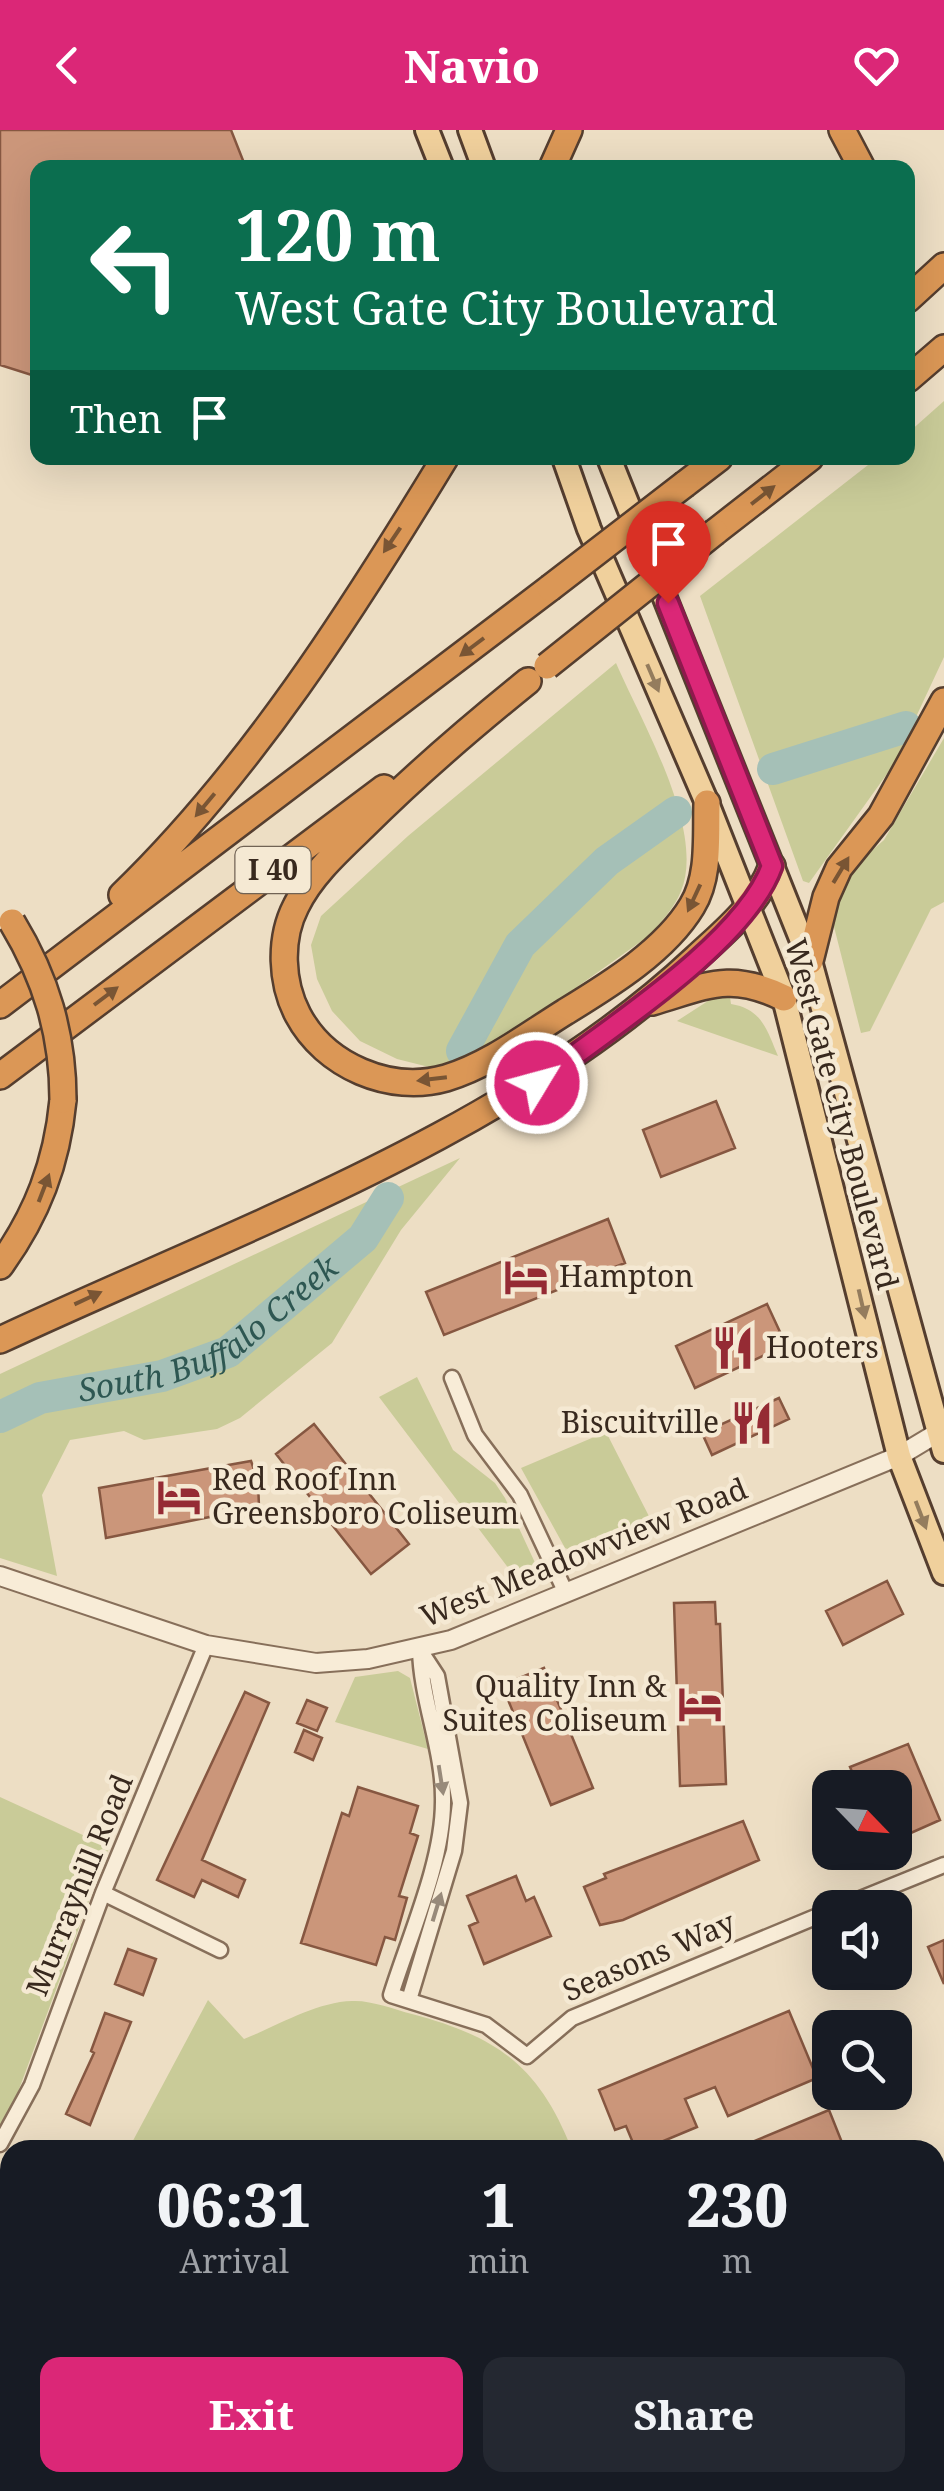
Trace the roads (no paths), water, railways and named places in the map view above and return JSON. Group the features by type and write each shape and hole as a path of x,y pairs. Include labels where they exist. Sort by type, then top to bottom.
{"highway":[{"path":"556,160 569,130"},
{"path":"842,130 858,160"},
{"path":"915,293 944,266"},
{"path":"915,373 944,348"},
{"path":"41,974 160,858 243,760 439,465"},
{"name":"I 40","path":"0,1005 710,465"},
{"name":"I 40","path":"0,1076 538,673 801,465"},
{"path":"538,673 427,764 335,854 295,908 285,943 284,972 292,1004 323,1051 378,1079 444,1079 506,1049 584,1000 673,933 694,904 704,874 707,803"},
{"path":"810,962 826,898 839,868 880,816 944,700"},
{"path":"0,1340 314,1196 524,1090 648,1003 750,908 772,866"},
{"path":"0,1266 20,1238 50,1173 63,1100 61,1042 49,999 32,956 6,915"},
{"path":"648,1003 734,980 755,984 784,998"}],"main road":[{"path":"427,130 439,160"},
{"path":"470,130 481,160"},
{"name":"West Gate City Boulevard","path":"566,465 589,529 707,803 784,998 899,1456 944,1573"},
{"name":"West Gate City Boulevard","path":"612,465 810,962 942,1437"}],"street":[{"path":"452,1378 475,1436 520,1495 565,1591"},
{"name":"West Meadowview Road","path":"0,1576 206,1645 316,1663 368,1660 420,1649 942,1437"},
{"name":"Murrayhill Road","path":"2,2140 32,2085 103,1893 206,1645"},
{"path":"410,2000 454,1851 460,1803 436,1676 420,1649"},
{"name":"Seasons Way","path":"420,1649 420,1676 442,1782 443,1812 391,1995 486,2025 528,2056 572,2018 812,1918"},
{"path":"882,1890 944,1865"},
{"path":"103,1893 220,1950"}],"waterway":[{"name":"South Buffalo Creek","path":"773,769 906,727"},
{"name":"South Buffalo Creek","path":"462,1051 520,945 607,861 676,812"},
{"name":"South Buffalo Creek","path":"0,1417 40,1398 162,1376 228,1352 363,1238 388,1198"}],"place":[{"name":"Hampton","path":"526,1277"},
{"name":"Hooters","path":"733,1348"},
{"name":"Biscuitville","path":"752,1423"},
{"name":"Red Roof Inn Greensboro Coliseum","path":"179,1497"},
{"name":"Quality Inn & Suites Coliseum","path":"700,1704"}]}
